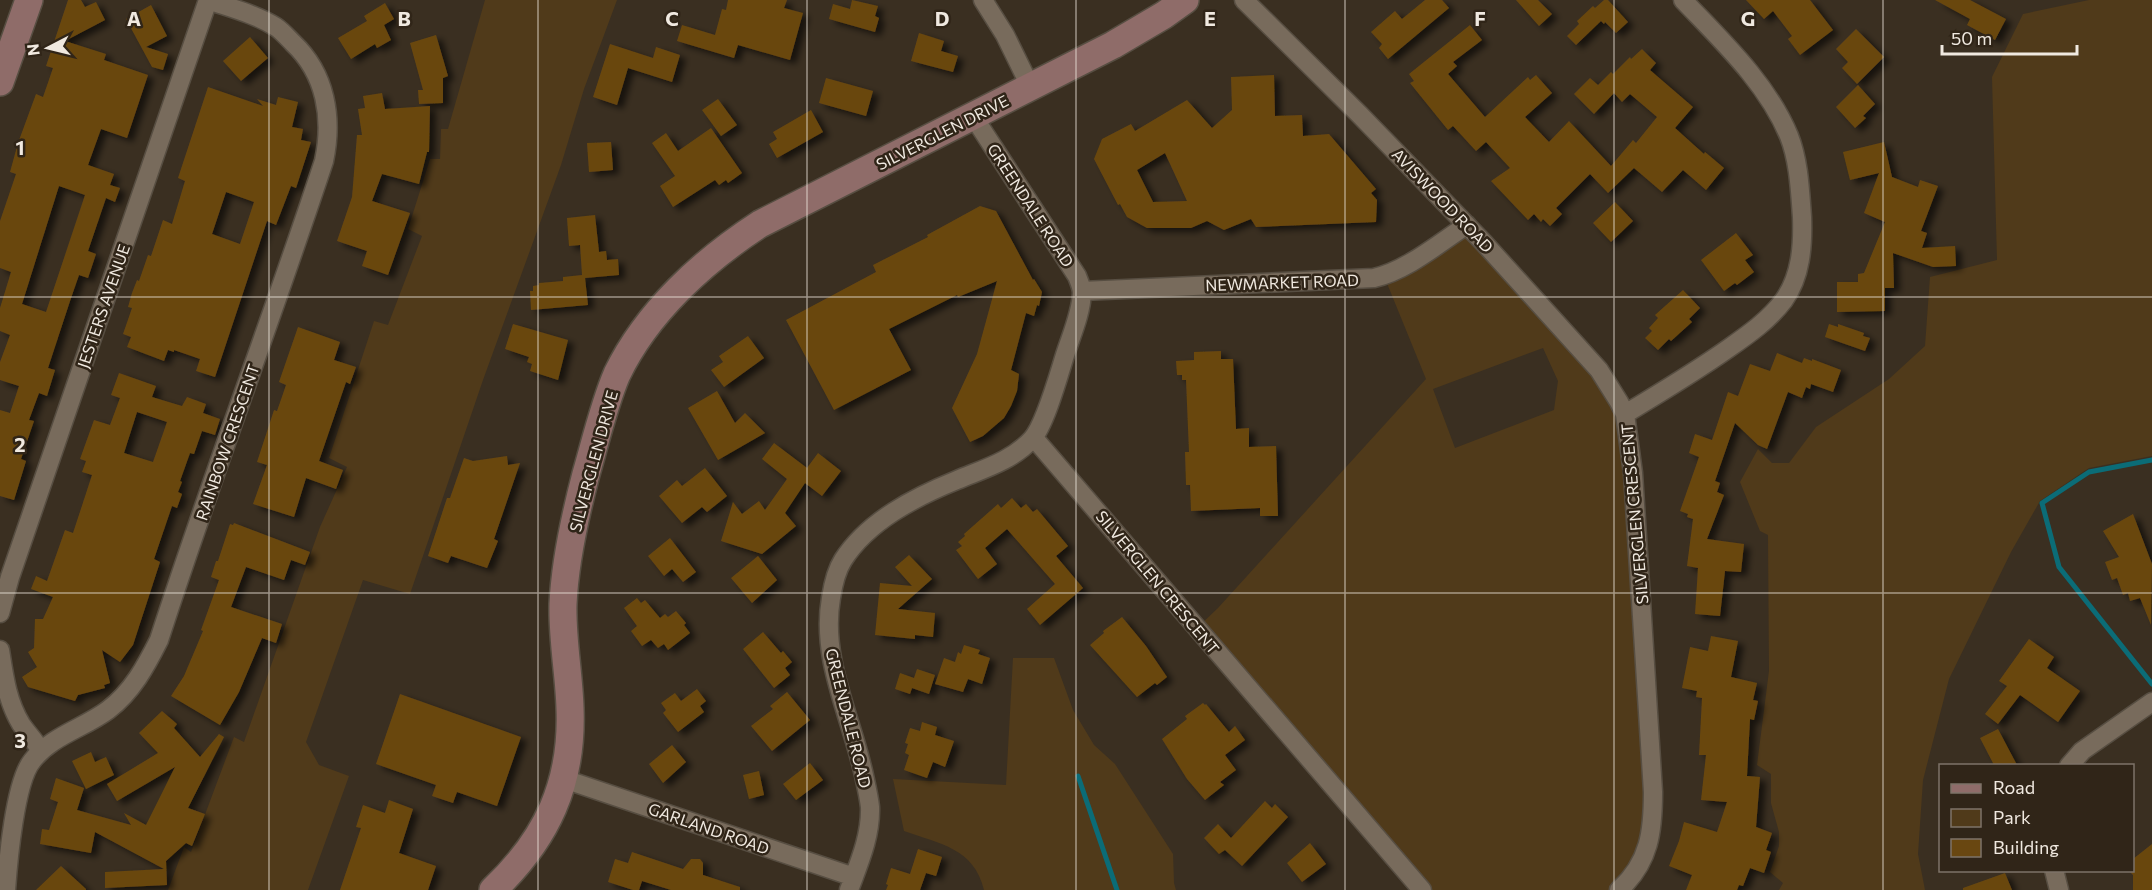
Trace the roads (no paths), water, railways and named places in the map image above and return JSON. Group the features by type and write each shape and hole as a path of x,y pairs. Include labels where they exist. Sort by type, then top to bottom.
{"street":[{"path":"0,82 29,0"},
{"name":"JESTERS AVENUE","path":"0,613 10,577 208,0"},
{"name":"RAINBOW CRESCENT","path":"6,890 10,842 26,771 41,751 108,710 129,691 159,640 324,161 328,141 327,113 319,77 305,54 278,28 251,14 208,0"},
{"path":"983,0 1005,35 1031,88"},
{"name":"SILVERGLEN DRIVE","path":"493,890 519,863 538,838 548,821 564,778 570,735 570,709 563,625 573,531 596,440 617,375 633,346 657,314 696,273 760,224 1113,45 1185,0"},
{"name":"AVISWOOD ROAD","path":"1244,0 1467,225 1599,370 1625,414"},
{"name":"SILVERGLEN CRESCENT","path":"1619,890 1636,869 1648,845 1652,826 1653,792 1633,473 1625,414 1707,363 1756,329 1784,300 1795,280 1801,254 1800,193 1788,136 1772,105 1740,59 1683,0"},
{"name":"GREENDALE ROAD","path":"974,116 1063,252 1077,276 1082,291"},
{"name":"NEWMARKET ROAD","path":"1082,291 1374,278 1405,265 1467,225"},
{"path":"1034,438 1060,371 1075,324 1082,291"},
{"name":"SILVERGLEN CRESCENT","path":"1034,438 1422,890"},
{"name":"GREENDALE ROAD","path":"851,884 867,841 870,804 861,763 833,666 828,636 833,583 842,561 859,539 890,514 954,481 996,464 1018,452 1034,438"},
{"path":"0,650 4,678 12,707 21,724 41,751"},
{"path":"2070,764 2082,750 2152,702"},
{"name":"GARLAND ROAD","path":"564,778 851,884"},
{"path":"2054,872 2059,890"}],"waterway":[{"path":"2152,460 2089,472 2042,503 2059,567 2152,684"},
{"path":"1078,776 1117,890"}]}
